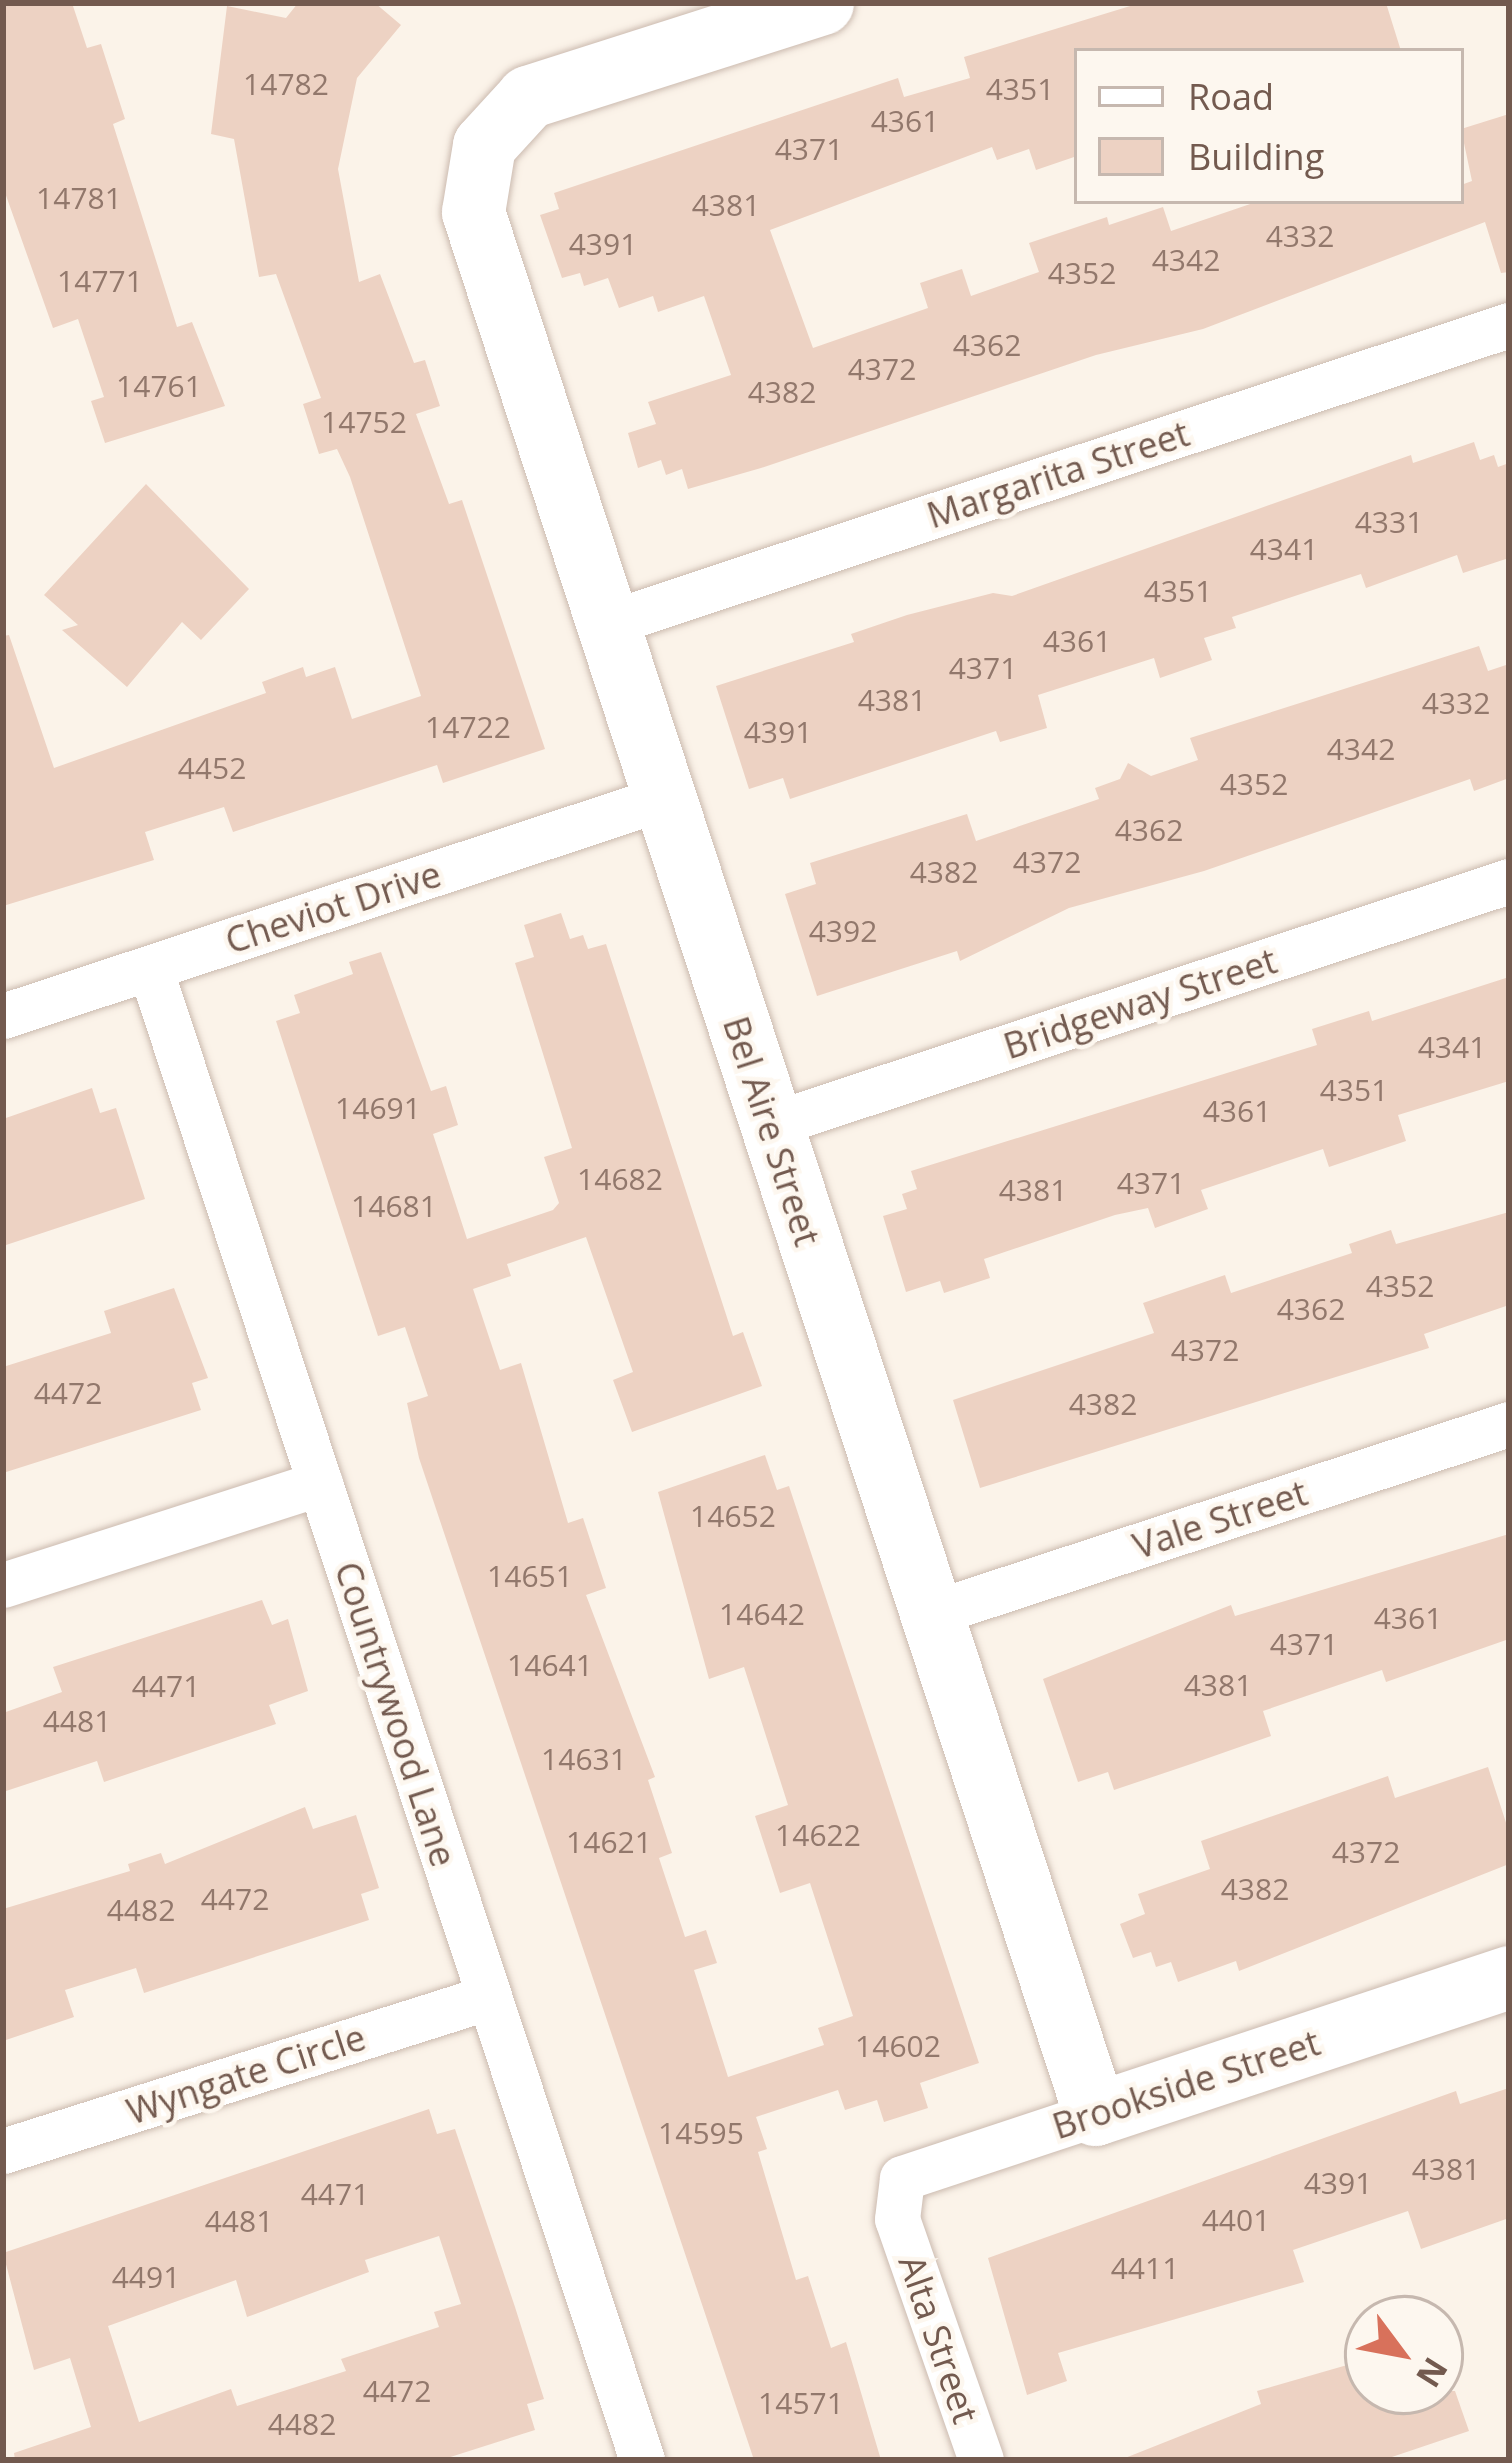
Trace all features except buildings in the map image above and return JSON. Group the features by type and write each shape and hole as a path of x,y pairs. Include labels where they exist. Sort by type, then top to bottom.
{"street":[{"name":"Bel Aire Street","path":"822,3 528,97 484,146 473,212 1095,2114"},
{"name":"Margarita Street","path":"606,624 1509,325"},
{"name":"Cheviot Drive","path":"3,1016 663,798"},
{"name":"Bridgeway Street","path":"770,1125 1509,881"},
{"name":"Countrywood Lane","path":"150,968 642,2460"},
{"name":"Vale Street","path":"931,1614 1509,1424"},
{"path":"3,1586 320,1484"},
{"name":"Brookside Street","path":"897,2218 902,2177 1509,1977"},
{"name":"Wyngate Circle","path":"3,2151 489,1996"},
{"name":"Alta Street","path":"897,2218 981,2460"}]}
